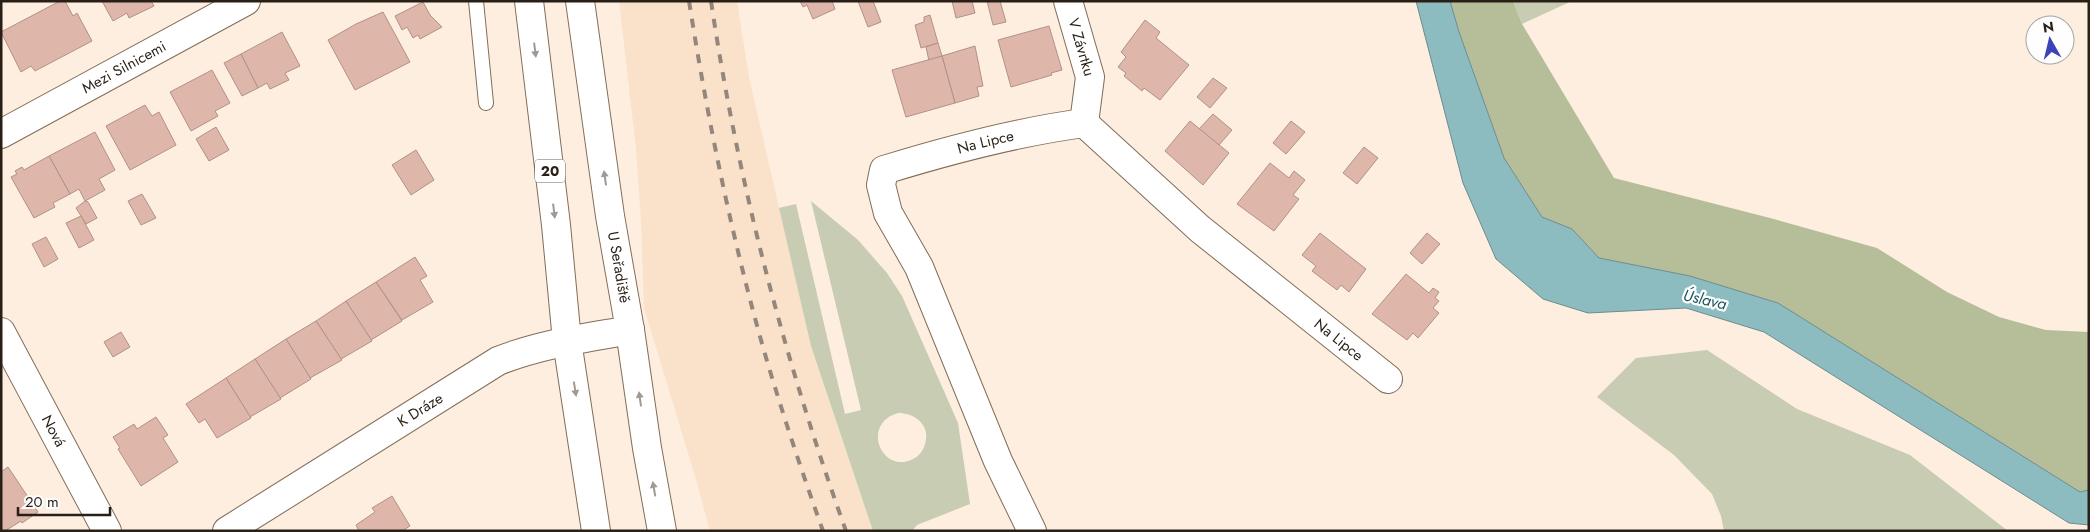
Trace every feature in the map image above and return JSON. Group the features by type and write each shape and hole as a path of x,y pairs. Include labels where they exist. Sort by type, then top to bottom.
{"main road":[{"name":"Mezi Silnicemi","path":"1,134 246,1"},
{"name":"20","path":"529,1 556,224 567,341 596,531"},
{"name":"U Seřadiště","path":"580,1 610,216 662,531"},
{"name":"V Závrtku","path":"1068,1 1090,77 1084,123"},
{"name":"Na Lipce","path":"1032,531 998,461 919,268 888,213 881,184 884,170 931,155 1049,128 1084,123 1200,228 1388,379"},
{"name":"K Dráze","path":"227,531 484,368 513,355 567,341 630,330"},
{"name":"Nová","path":"1,332 107,531"}],"lane":[{"path":"476,1 486,103"},
{"path":"586,531 592,504"}],"shaded area":[{"path":"619,1 737,1 749,77 811,346 873,531 710,531 644,308 636,149"}],"green space":[{"path":"1450,1 1513,1 1522,24 1614,178 1877,248 1947,292 1999,317 2046,330 2089,332 2089,490 2080,492 1778,303 1690,276 1599,258 1572,229 1542,217 1504,158 1459,32"},
{"path":"1513,1 1572,1 1522,24"},
{"path":"811,201 858,240 887,273 902,296 958,423 970,504 917,525 912,531 873,531 811,346 779,208 796,204 845,414 861,410","holes":["898,413 920,421 926,431 926,437 924,447 919,455 902,462 892,460 885,454 880,446 878,437 880,427 886,419"]},
{"path":"1707,350 1797,409 1910,455 2008,531 1724,531 1721,516 1712,494 1674,455 1597,397 1636,358"}],"water":[{"name":"Úslava","path":"1416,1 1450,1 1459,32 1504,158 1542,217 1572,229 1599,258 1690,276 1778,303 2080,492 2089,490 2089,525 2069,523 1764,332 1686,308 1588,313 1543,299 1496,259 1463,183"}],"building":[{"path":"60,1 65,1 73,16 77,13 92,41 35,71 31,66 21,72 1,32"},
{"path":"102,1 151,1 154,6 129,18 127,13 113,21"},
{"path":"800,1 832,1 835,9 813,19 807,5 803,7"},
{"path":"858,1 873,1 881,22 868,27"},
{"path":"952,1 972,1 975,13 956,18"},
{"path":"987,1 1000,1 1006,22 993,25"},
{"path":"423,2 430,15 442,27 420,39 418,35 413,38 407,27 402,30 395,16"},
{"path":"383,12 410,62 355,90 328,40 356,24"},
{"path":"930,15 938,43 921,48 915,25 924,22 924,17"},
{"path":"1145,20 1160,32 1156,38 1189,65 1160,100 1144,88 1142,91 1124,76 1126,73 1118,67 1126,57 1121,52"},
{"path":"1049,26 1062,70 1051,73 1052,75 1011,87 998,40"},
{"path":"282,32 300,66 285,73 289,80 270,89 267,83 258,88 241,54"},
{"path":"938,43 942,56 929,61 926,47"},
{"path":"975,46 983,86 977,87 979,96 955,103 942,56"},
{"path":"241,54 258,88 242,96 224,63"},
{"path":"942,56 955,103 906,117 892,70"},
{"path":"212,70 230,103 215,111 218,116 191,131 170,92"},
{"path":"1213,78 1227,88 1210,108 1197,97"},
{"path":"145,105 152,116 159,112 176,145 130,170 106,126"},
{"path":"1213,114 1232,130 1219,145 1199,129"},
{"path":"1190,121 1229,153 1203,185 1165,151"},
{"path":"1291,121 1305,132 1286,154 1273,143"},
{"path":"216,127 229,150 209,161 196,139"},
{"path":"95,132 115,170 99,179 105,190 85,201 79,189 70,194 49,156"},
{"path":"1364,147 1378,158 1357,184 1343,173"},
{"path":"416,150 434,180 411,195 392,165"},
{"path":"49,156 70,194 53,203 55,207 34,218 11,177 17,174 15,171 22,167 24,170"},
{"path":"1270,163 1289,178 1294,171 1305,180 1293,195 1299,199 1274,231 1237,204"},
{"path":"142,194 156,218 141,225 128,201"},
{"path":"85,201 88,202 97,218 86,224 76,208"},
{"path":"81,216 94,240 79,248 66,223"},
{"path":"1320,233 1366,269 1349,292 1341,285 1337,290 1312,271 1316,266 1302,255"},
{"path":"1427,233 1440,244 1422,264 1410,253"},
{"path":"46,237 58,259 44,267 32,244"},
{"path":"415,257 427,276 420,280 433,302 402,320 376,282"},
{"path":"1406,274 1429,293 1433,288 1439,292 1435,298 1439,301 1433,308 1439,313 1418,338 1413,333 1407,340 1372,314"},
{"path":"376,282 402,321 371,340 346,301"},
{"path":"346,301 372,341 341,359 316,321"},
{"path":"316,321 342,360 310,378 286,339"},
{"path":"121,332 130,347 113,357 104,342"},
{"path":"286,339 311,379 280,398 255,359"},
{"path":"255,359 281,399 250,417 226,378"},
{"path":"226,378 251,418 217,438 205,419 199,423 186,404"},
{"path":"156,417 168,435 163,438 178,462 141,486 118,449 120,448 113,437 134,424 137,429"},
{"path":"8,467 38,512 22,523 21,521 5,531 1,531 1,472"},
{"path":"392,496 410,526 402,531 359,531 356,525 375,512 372,508"}],"railway":[{"path":"689,1 704,92 743,272 773,382 823,531"},
{"path":"711,1 735,136 765,269 803,401 846,531"}]}
